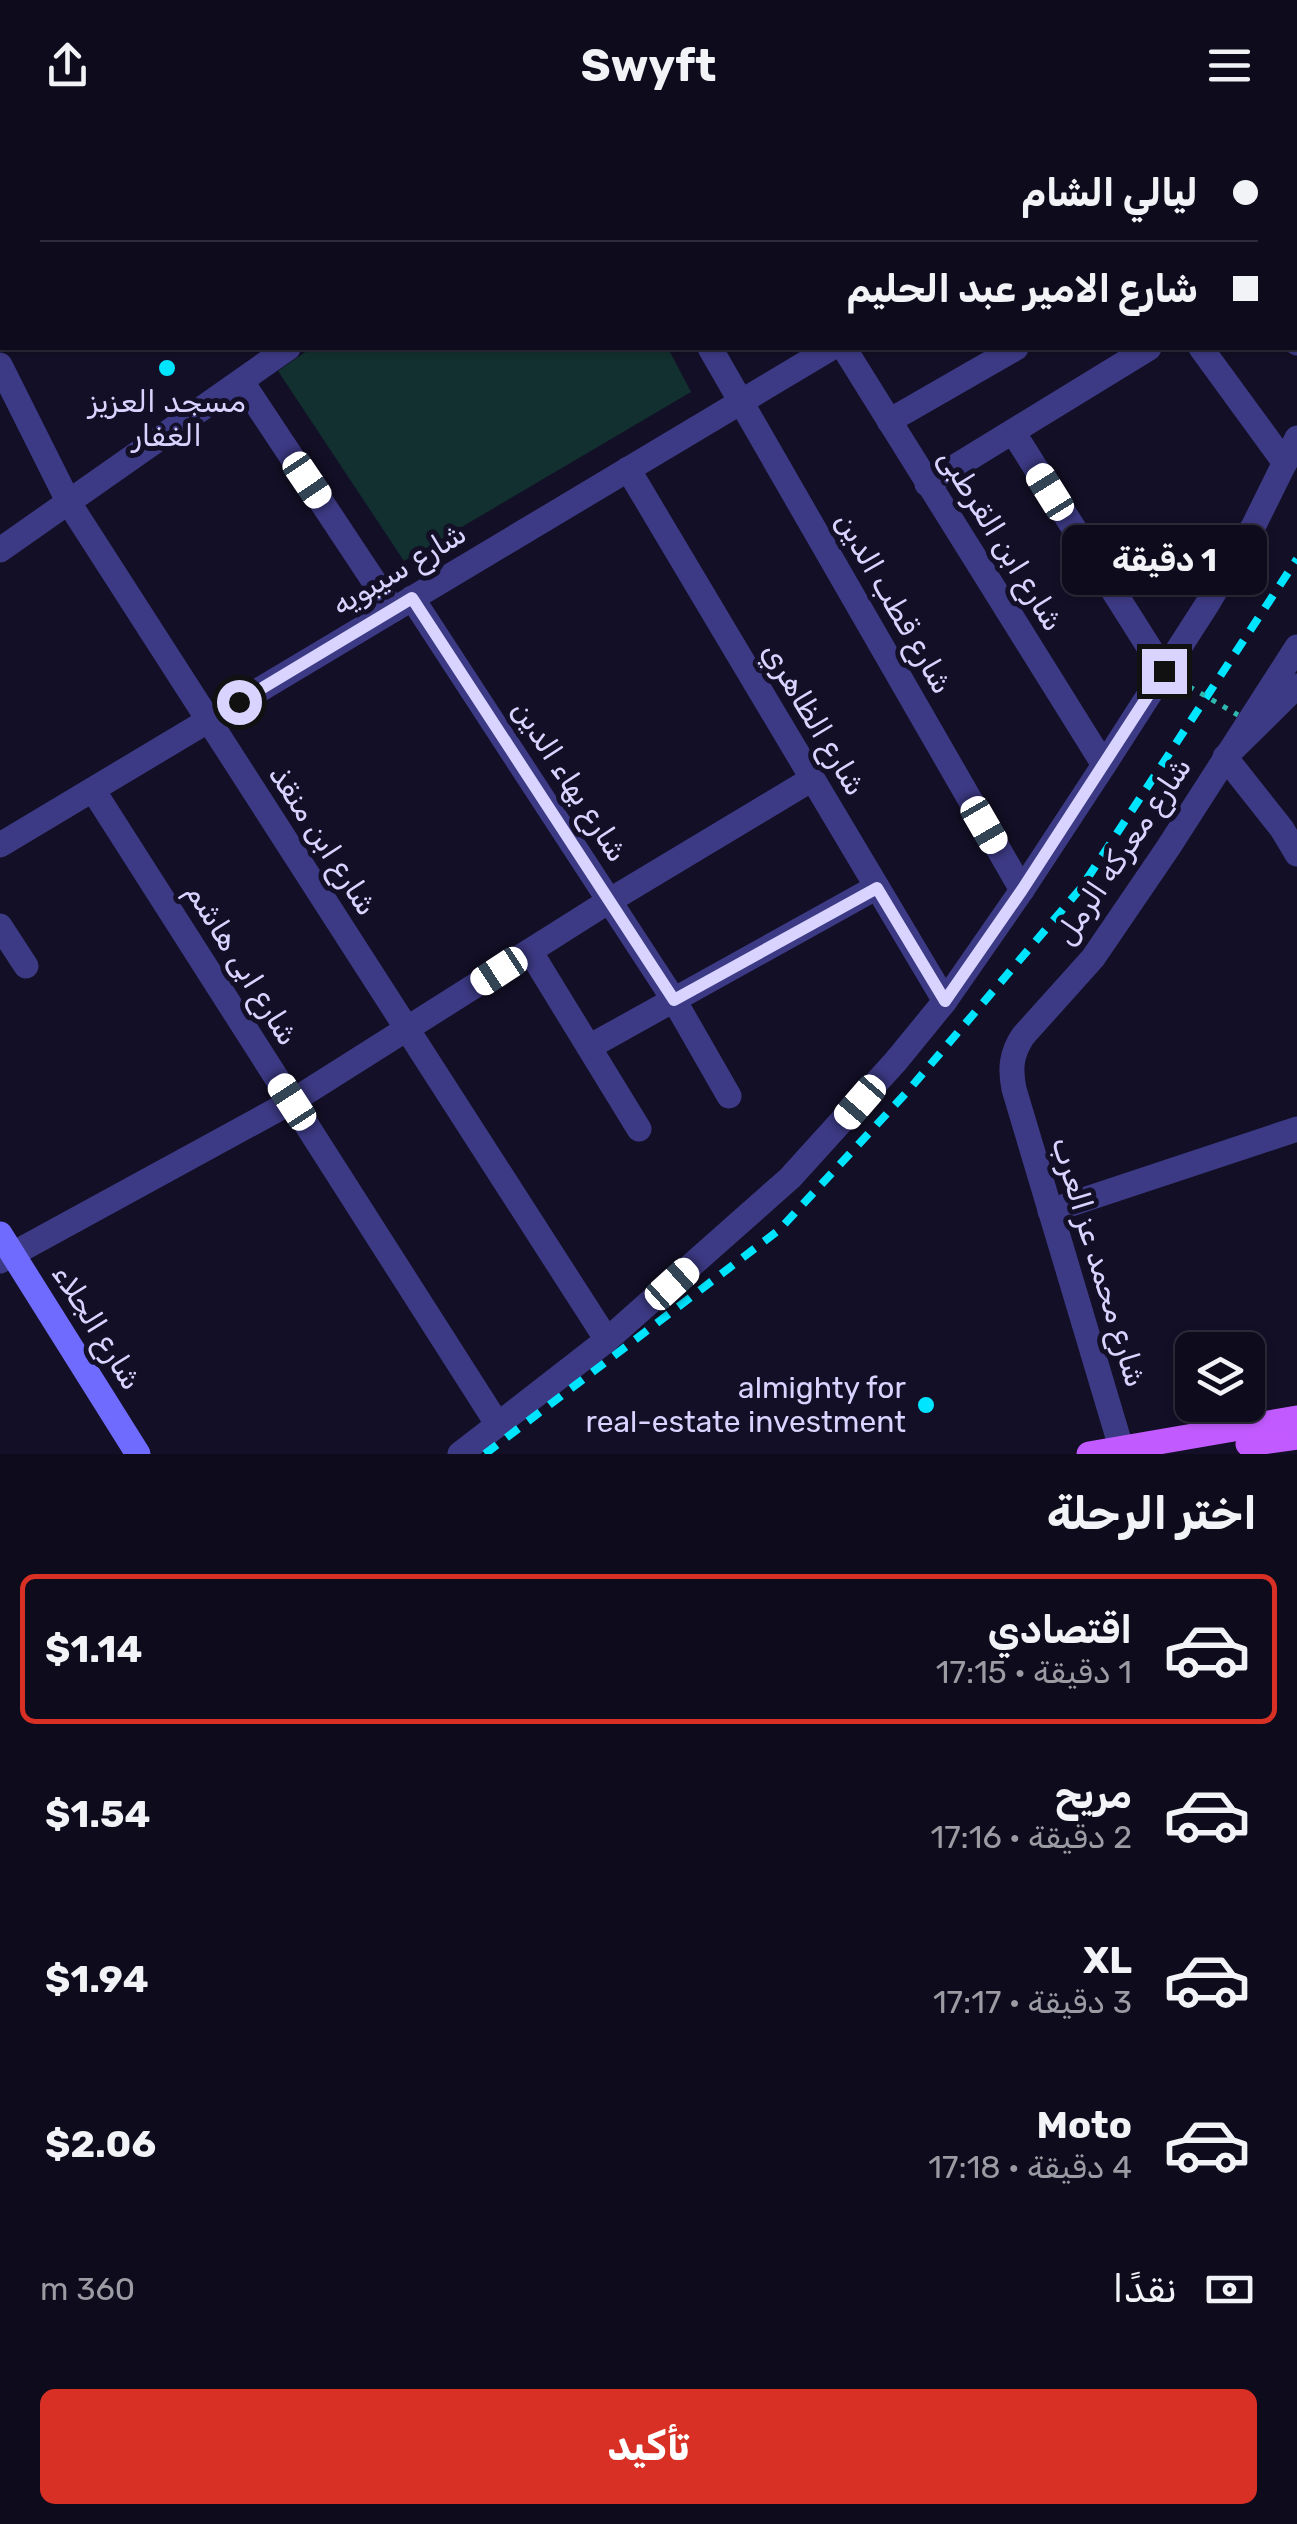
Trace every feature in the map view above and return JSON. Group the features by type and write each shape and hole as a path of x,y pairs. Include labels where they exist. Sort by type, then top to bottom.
{"main road":[{"name":"شارع الجلاء","path":"4,1250 138,1454"},
{"path":"1089,1454 1297,1418"},
{"path":"1179,1454 1297,1436"}],"street":[{"path":"0,550 242,382 278,350"},
{"name":"شارع قطب الدين","path":"711,350 1022,890"},
{"name":"شارع سيبويه","path":"0,845 828,350"},
{"name":"شارع ابن القرطبى","path":"845,350 1104,766"},
{"path":"889,421 1013,350"},
{"path":"927,484 1146,350"},
{"path":"1202,350 1284,463"},
{"name":"شارع ابن منقذ","path":"0,365 68,503 608,1340"},
{"name":"شارع بهاء الدين","path":"242,382 403,604 609,901 674,1000 729,1096"},
{"path":"1012,432 1171,675"},
{"path":"460,1454 608,1340 790,1178 945,1001 1104,766 1171,675 1297,438"},
{"name":"شارع الظاهري","path":"628,469 945,1001"},
{"name":"شارع معركه الرمل","path":"1014,1090 1011,1062 1015,1048 1094,958 1297,647"},
{"path":"1297,686 1225,757 1297,854"},
{"path":"4,1250 292,1102 609,901 812,779"},
{"name":"شارع ابى هاشم","path":"92,790 498,1425"},
{"path":"589,1048 877,888"},
{"path":"0,926 26,966"},
{"path":"530,952 638,1129"},
{"name":"شارع محمد عز العرب","path":"1014,1090 1122,1451"},
{"path":"1050,1211 1297,1129"}],"path":[{"path":"1171,675 1238,715"}],"green space":[{"path":"308,350 669,350 691,392 404,561 278,371"}],"railway":[{"path":"485,1454 779,1230 907,1092 1081,888 1297,559"}],"place":[{"name":"مسجد العزيز الغفار","path":"167,368"},
{"name":"almighty for real-estate investment","path":"926,1405"}],"route":[{"path":"239,702 412,598 674,1000 877,888 945,1001 1164,671"}]}
